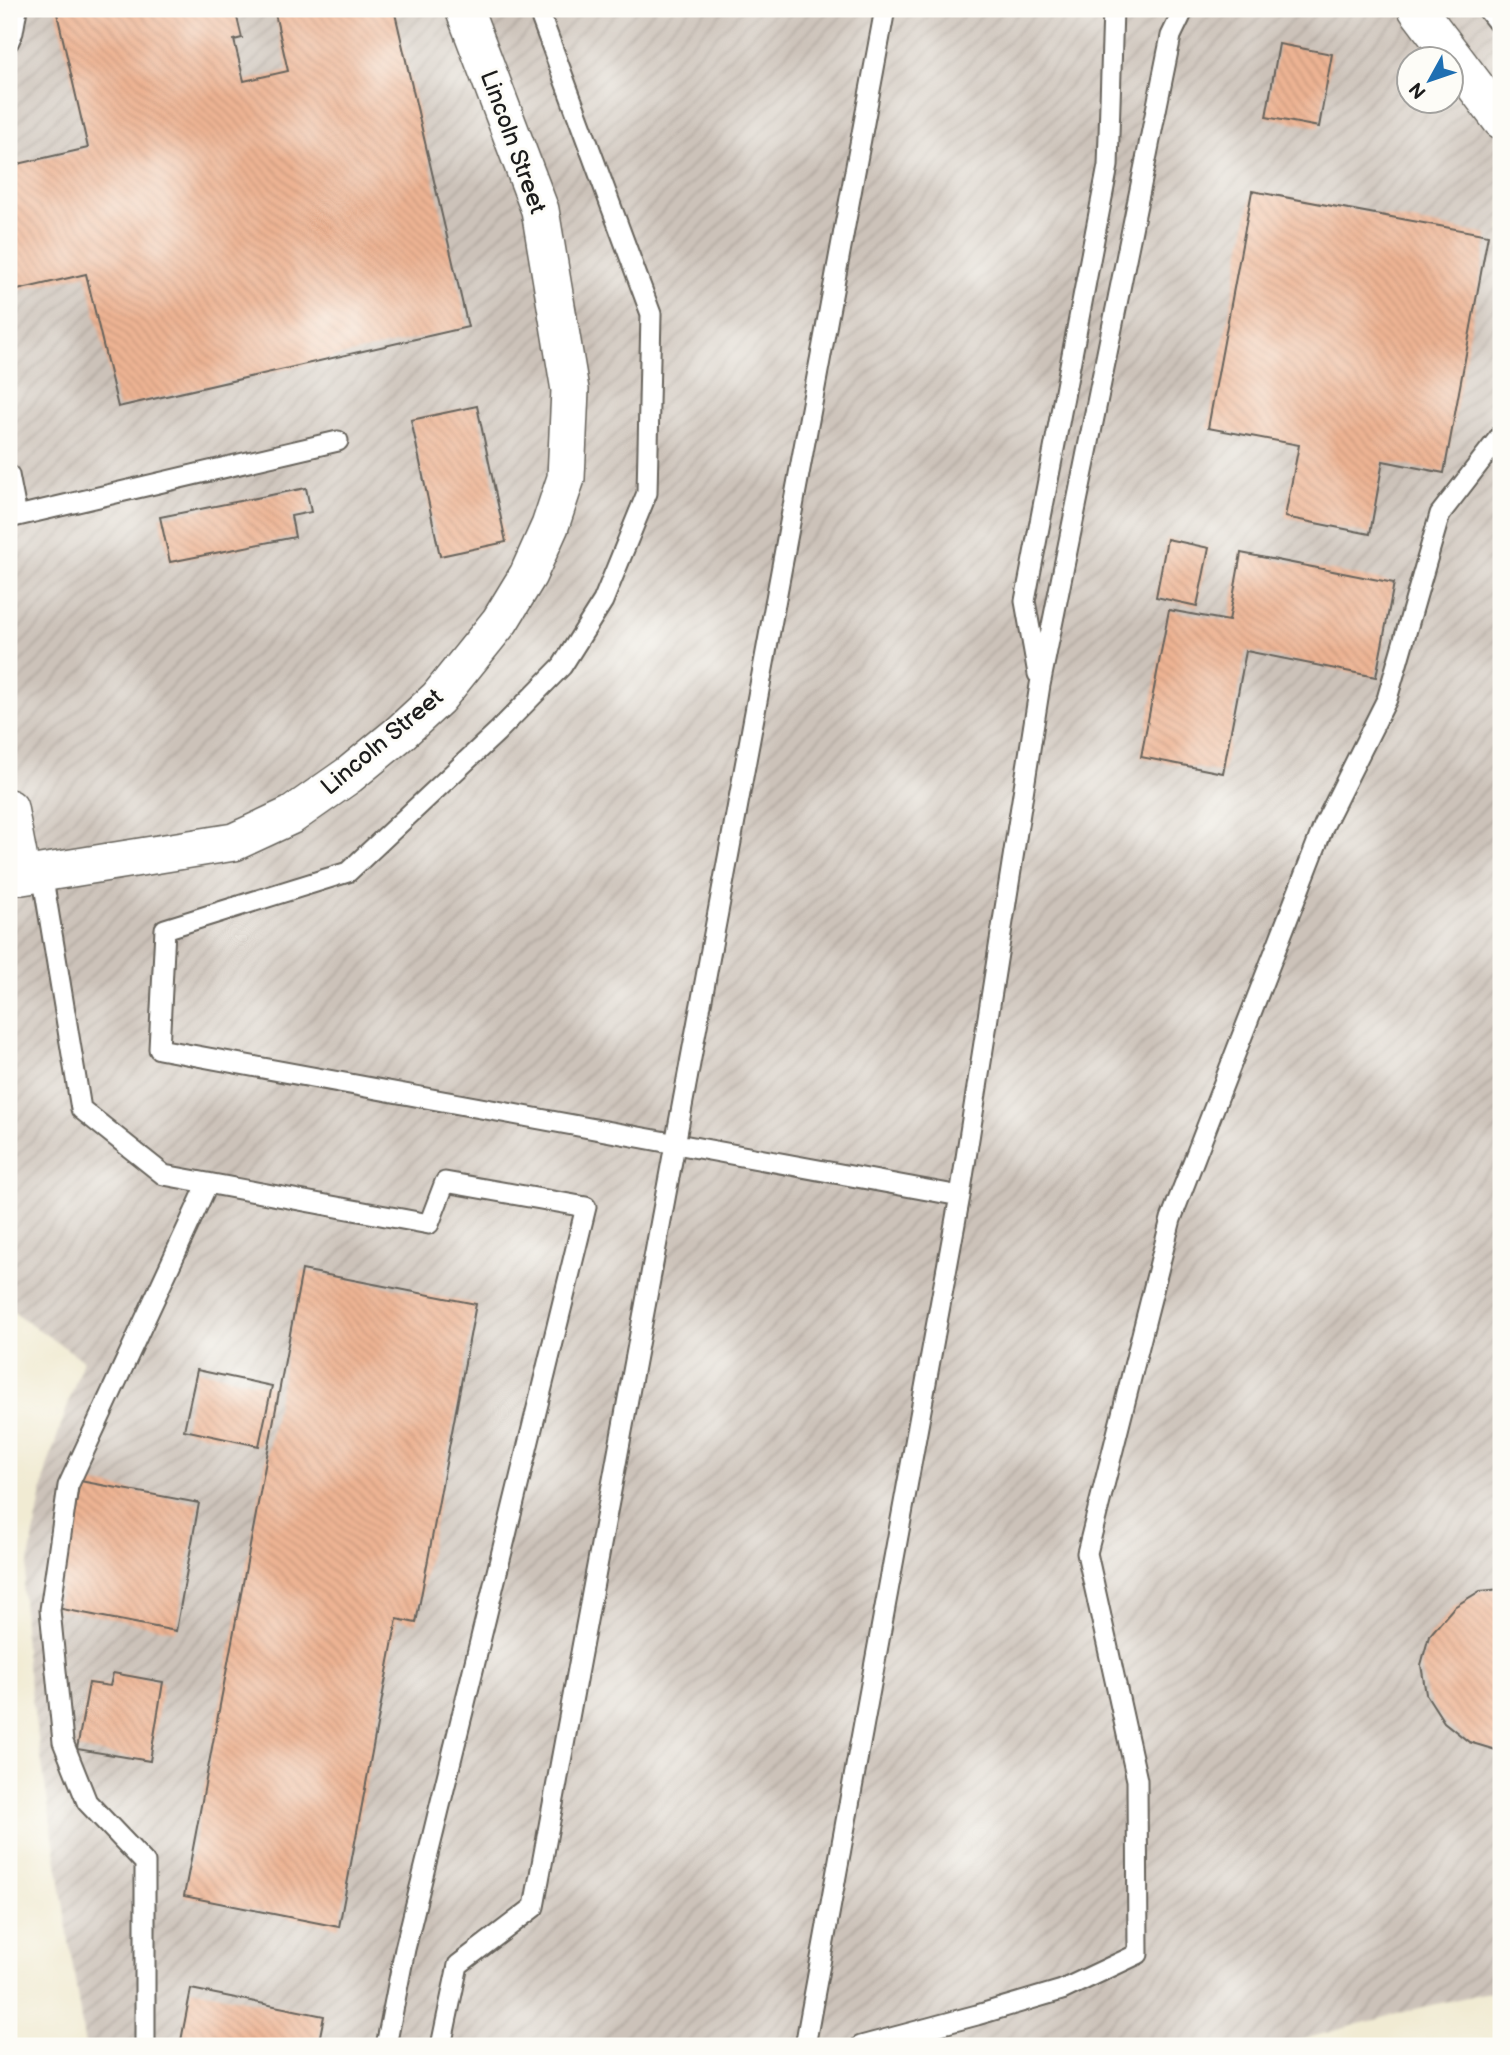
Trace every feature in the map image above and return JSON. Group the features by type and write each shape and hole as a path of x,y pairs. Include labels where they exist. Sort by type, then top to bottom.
{"street":[{"name":"Lincoln Street","path":"32,874 234,842 292,815 349,775 438,698 500,621 528,575 550,526 566,478 570,390 540,210 464,9"},
{"path":"1417,9 1501,120"},
{"path":"9,808 32,874"}],"lane":[{"path":"9,41 17,9"},
{"path":"538,9 651,314 647,493 603,601 562,666 497,732 348,872 165,929 159,1049 960,1196"},
{"path":"441,2046 458,1965 534,1907 885,9"},
{"path":"1040,685 1024,601 1108,166 1113,9"},
{"path":"805,2046 960,1196 1040,685 1171,36 1184,9"},
{"path":"1488,9 1501,27"},
{"path":"861,2046 1062,1990 1138,1954 1137,1780 1087,1553 1171,1219 1324,825 1387,699 1440,514 1501,435"},
{"path":"9,475 13,517 338,441"},
{"path":"32,874 81,1109 164,1175 429,1224 446,1182 586,1207 405,1949 386,2046"},
{"path":"145,2046 145,1863 87,1802 63,1742 50,1610 68,1486 208,1183"}],"shaded area":[{"path":"9,9 1501,9 1501,1989 1278,2046 85,2046 25,1653 23,1591 47,1467 83,1360 9,1309"}],"building":[{"path":"56,9 235,9 242,38 234,40 244,81 288,71 274,9 394,9 468,327 118,407 86,274 9,292 9,166 88,148"},
{"path":"1279,44 1332,54 1319,127 1266,117"},
{"path":"1252,191 1488,235 1444,473 1383,461 1370,534 1285,517 1299,445 1208,428"},
{"path":"477,406 506,542 440,556 411,420"},
{"path":"306,488 311,512 291,516 295,537 170,562 160,517"},
{"path":"1167,539 1209,548 1197,606 1156,597"},
{"path":"1241,553 1394,583 1376,677 1246,651 1223,773 1141,757 1169,610 1229,621"},
{"path":"302,1270 476,1304 416,1623 397,1619 339,1927 184,1896"},
{"path":"197,1370 272,1386 259,1446 184,1430"},
{"path":"80,1481 199,1503 176,1631 57,1608"},
{"path":"1501,1589 1499,1751 1469,1742 1444,1722 1426,1694 1421,1665 1429,1636 1454,1607 1480,1591"},
{"path":"113,1673 163,1682 150,1761 77,1749 89,1683 110,1686"},
{"path":"191,1989 324,2016 318,2046 180,2046"}]}
